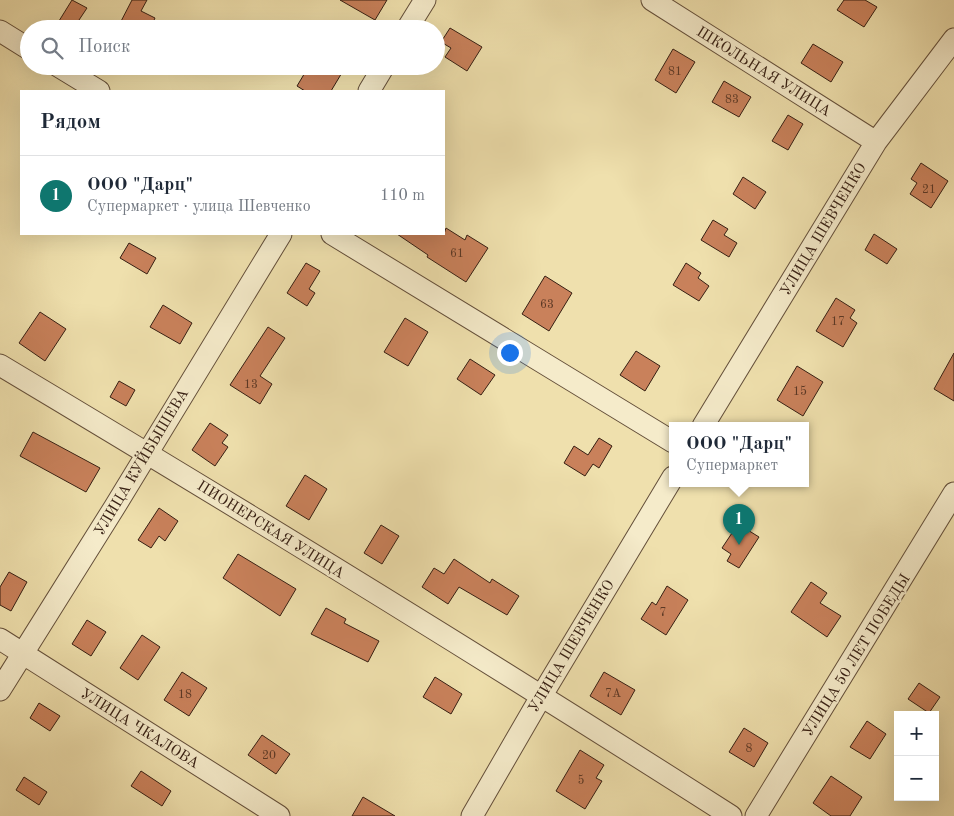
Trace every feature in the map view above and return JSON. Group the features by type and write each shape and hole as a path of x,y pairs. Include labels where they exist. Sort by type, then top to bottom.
{"street":[{"path":"413,20 425,0"},
{"name":"ШКОЛЬНАЯ УЛИЦА","path":"652,0 673,6 876,142"},
{"path":"0,31 20,43"},
{"name":"УЛИЦА ШЕВЧЕНКО","path":"706,422 876,142 954,39"},
{"path":"72,75 96,90"},
{"path":"370,90 379,75"},
{"name":"УЛИЦА КУЙБЫШЕВА","path":"0,690 279,235"},
{"path":"334,235 669,440"},
{"name":"ПИОНЕРСКАЯ УЛИЦА","path":"0,366 146,452 542,695 731,816"},
{"name":"УЛИЦА ШЕВЧЕНКО","path":"472,816 669,484"},
{"name":"УЛИЦА 50 ЛЕТ ПОБЕДЫ","path":"756,816 954,493"},
{"name":"УЛИЦА ЧКАЛОВА","path":"0,639 279,816"}],"building":[{"path":"72,0 87,8 79,20 60,20"},
{"path":"132,0 147,0 141,11 155,18 154,20 122,20"},
{"path":"340,0 387,0 375,20"},
{"path":"844,0 865,0 877,7 864,27 837,10"},
{"path":"450,28 482,47 467,71 445,57 451,48 445,44 445,36"},
{"path":"813,44 843,62 831,82 801,63"},
{"path":"673,49 695,62 676,93 655,80"},
{"path":"304,75 341,75 332,90 303,90 297,86"},
{"path":"724,81 751,97 739,117 712,102"},
{"path":"788,115 803,124 788,150 772,141"},
{"path":"921,163 948,181 931,208 910,194 917,183 911,179"},
{"path":"743,177 766,192 755,209 733,194"},
{"path":"713,220 728,229 724,235 737,243 729,257 701,240"},
{"path":"446,228 465,240 467,235 488,248 466,282 427,257 428,255 398,235 445,235"},
{"path":"874,234 897,249 887,264 865,250"},
{"path":"129,243 156,258 147,274 120,258"},
{"path":"306,263 320,271 309,289 315,293 307,306 287,293"},
{"path":"686,263 701,273 698,278 709,286 699,301 673,285"},
{"path":"545,276 572,293 549,331 522,314"},
{"path":"836,298 855,310 850,318 857,323 843,347 816,331"},
{"path":"163,305 192,323 180,344 150,327"},
{"path":"40,312 66,329 45,361 19,343"},
{"path":"405,318 428,332 408,366 384,352"},
{"path":"268,327 285,338 260,376 272,384 260,404 230,385"},
{"path":"636,351 660,366 645,391 620,375"},
{"path":"954,353 954,401 934,389"},
{"path":"470,359 495,375 481,395 457,379"},
{"path":"797,366 823,382 803,416 777,400"},
{"path":"119,381 135,390 126,406 110,397"},
{"path":"210,423 228,435 222,443 228,447 215,466 192,450"},
{"path":"33,432 100,468 86,492 20,456"},
{"path":"599,438 612,446 599,468 593,464 585,476 564,463 574,446 588,455"},
{"path":"305,475 327,489 309,520 286,506"},
{"path":"159,508 178,521 165,541 159,536 151,548 138,540"},
{"path":"738,524 759,537 739,568 727,561 731,554 722,548"},
{"path":"381,525 399,536 382,564 364,553"},
{"path":"238,554 296,589 280,616 223,578"},
{"path":"454,559 490,583 492,579 519,596 507,615 459,587 448,604 422,587 434,568 444,574"},
{"path":"9,572 27,582 11,611 0,605 0,587"},
{"path":"811,582 827,593 820,603 841,616 827,637 791,612"},
{"path":"667,586 688,600 666,635 641,619 652,602 656,605"},
{"path":"326,608 346,619 344,623 379,641 368,662 311,634"},
{"path":"87,620 106,632 91,656 72,644"},
{"path":"142,635 160,647 138,680 120,668"},
{"path":"182,672 207,688 189,716 164,700"},
{"path":"604,672 635,690 621,715 590,696"},
{"path":"435,677 462,694 451,714 423,697"},
{"path":"919,683 940,697 930,711 926,711 908,699"},
{"path":"39,703 60,716 50,731 30,718"},
{"path":"867,721 886,734 870,759 850,747"},
{"path":"744,728 768,743 754,767 729,752"},
{"path":"262,735 290,754 276,774 248,755"},
{"path":"580,750 604,765 596,778 602,781 585,809 556,791"},
{"path":"141,771 171,791 162,806 131,786"},
{"path":"831,776 862,797 850,816 831,816 813,803"},
{"path":"24,777 47,792 39,805 16,790"},
{"path":"363,797 395,816 352,816"}],"place":[{"name":"ООО \"Дарц\"","path":"739,545"}]}
